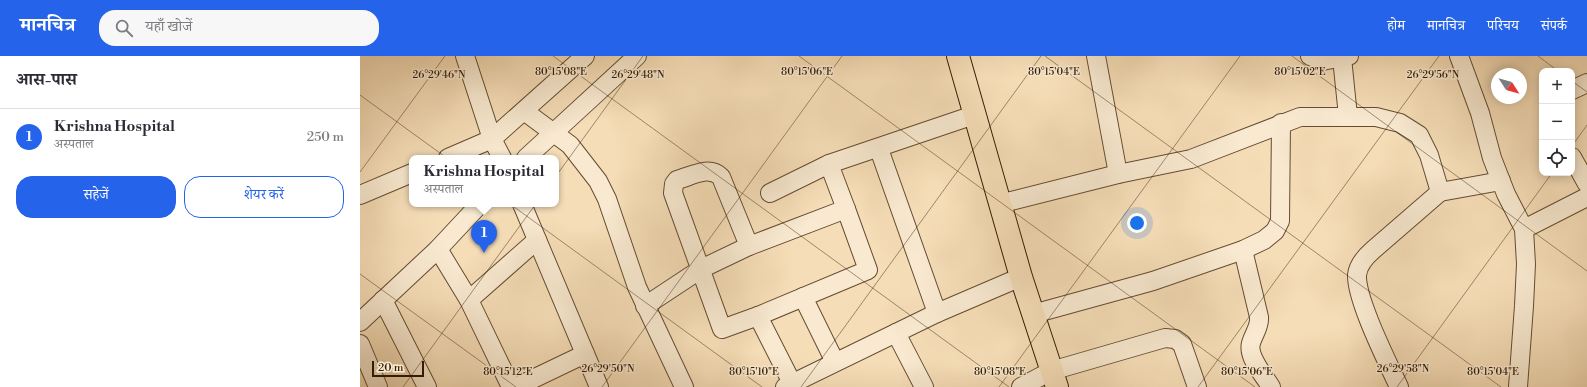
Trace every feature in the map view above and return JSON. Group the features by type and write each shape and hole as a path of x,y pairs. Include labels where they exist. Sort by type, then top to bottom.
{"main road":[{"path":"959,56 999,204 1054,379"}],"street":[{"path":"465,56 492,139 500,155"},
{"path":"455,155 492,139 585,56"},
{"path":"529,155 636,56"},
{"path":"1096,56 1118,174"},
{"path":"1310,56 1322,61 1346,57 1348,116"},
{"path":"1459,56 1480,114 1492,158 1501,181 1524,229 1524,299 1518,387"},
{"path":"1575,89 1587,83"},
{"path":"524,111 570,145 588,166 607,199 637,287 684,387"},
{"path":"770,193 829,164 878,149 974,115"},
{"path":"999,204 1118,174 1191,159 1281,123 1300,117 1376,117 1400,123 1418,136 1429,155 1440,192"},
{"path":"1033,314 1153,281 1243,250 1264,240 1275,231 1280,221 1281,123"},
{"path":"878,149 937,313"},
{"path":"1575,162 1587,184"},
{"path":"749,246 721,177 716,172 710,170 677,180 674,184 673,193 722,329 758,316 868,270 829,164"},
{"path":"360,195 409,174"},
{"path":"1399,387 1360,294 1357,276 1359,268 1364,259 1373,250 1440,192 1501,181"},
{"path":"1524,229 1584,200 1587,197"},
{"path":"360,322 438,249 477,207"},
{"path":"523,207 599,387"},
{"path":"645,306 701,269 749,246 846,209"},
{"path":"469,300 537,240"},
{"path":"438,249 469,300 510,387"},
{"path":"1243,250 1260,325 1251,343 1250,352 1271,387"},
{"path":"758,316 788,385 896,332 1021,277"},
{"path":"803,297 834,362"},
{"path":"384,300 427,387"},
{"path":"896,332 924,387"},
{"path":"1021,387 1054,379 1165,338 1175,339 1182,344 1197,387"},
{"path":"360,344 378,387"},
{"path":"516,387 548,380 585,354"}],"place":[{"name":"Krishna Hospital","path":"484,253"}]}
